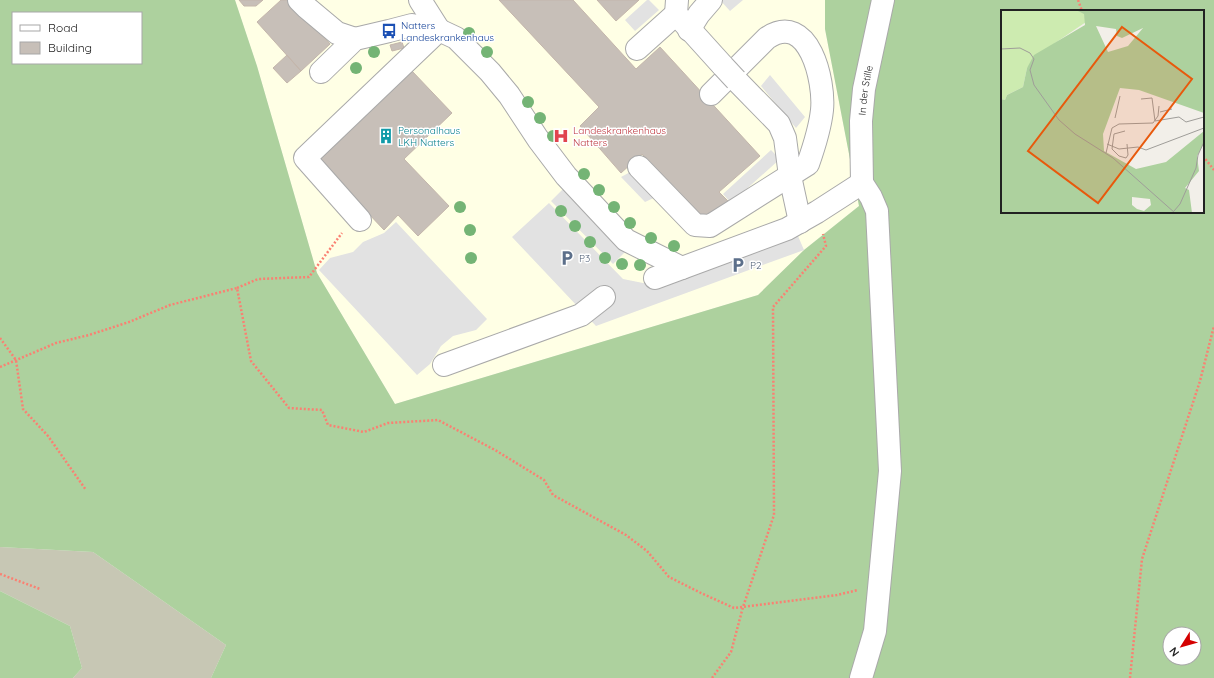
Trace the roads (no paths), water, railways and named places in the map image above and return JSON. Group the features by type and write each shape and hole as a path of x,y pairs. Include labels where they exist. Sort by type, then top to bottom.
{"street":[{"path":"299,0 337,33 355,39"},
{"path":"420,0 439,30"},
{"name":"In der Stille","path":"862,183 861,121 864,89 883,0"},
{"path":"637,49 691,10 729,73 779,124 784,138 790,176 809,217"},
{"path":"321,72 355,39 412,25 439,30 456,38 490,72 509,95 566,176 626,240 682,268"},
{"path":"360,220 305,158 439,30"},
{"path":"639,167 695,225 710,226 808,164 817,138 822,110 822,89 812,53 802,38 788,32 773,34 767,38 711,94"},
{"path":"655,278 786,229 809,217 862,183 877,210 890,471 875,631 862,678"},
{"path":"444,365 581,315 604,297"}],"place":[{"name":"Natters Landeskrankenhaus","path":"389,31"},
{"name":"Personalhaus LKH Natters","path":"386,136"},
{"name":"Landeskrankenhaus Natters","path":"561,136"},
{"name":"P3","path":"567,258"},
{"name":"P2","path":"738,265"}]}
